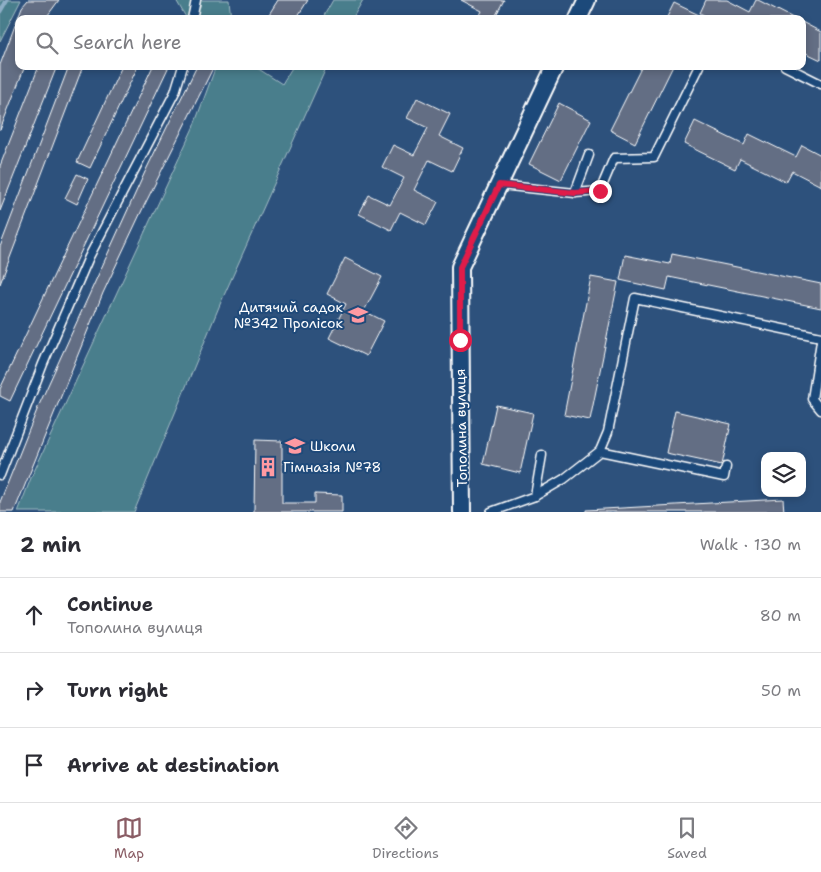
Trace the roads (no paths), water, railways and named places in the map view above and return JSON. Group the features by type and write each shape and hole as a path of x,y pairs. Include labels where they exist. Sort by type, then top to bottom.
{"street":[{"path":"580,15 587,0"},
{"name":"Тополина вулиця","path":"462,512 460,267 553,70"}],"lane":[{"path":"193,15 196,0"},
{"path":"0,475 43,364 89,257 174,92 182,70"},
{"path":"499,185 575,193 600,191 614,158 654,156 697,70"},
{"path":"793,70 821,84"},
{"path":"575,193 589,155"},
{"path":"491,512 535,496 564,480 600,451 608,432 635,298 821,339 812,399 821,410"},
{"path":"600,451 724,477 726,467"},
{"path":"535,496 542,455"}],"waterway":[{"path":"0,12 7,0"}],"place":[{"name":"Дитячий садок №342 Пролісок","path":"358,315"},
{"name":"Школи","path":"295,446"},
{"name":"Гімназія №78","path":"268,467"}]}
